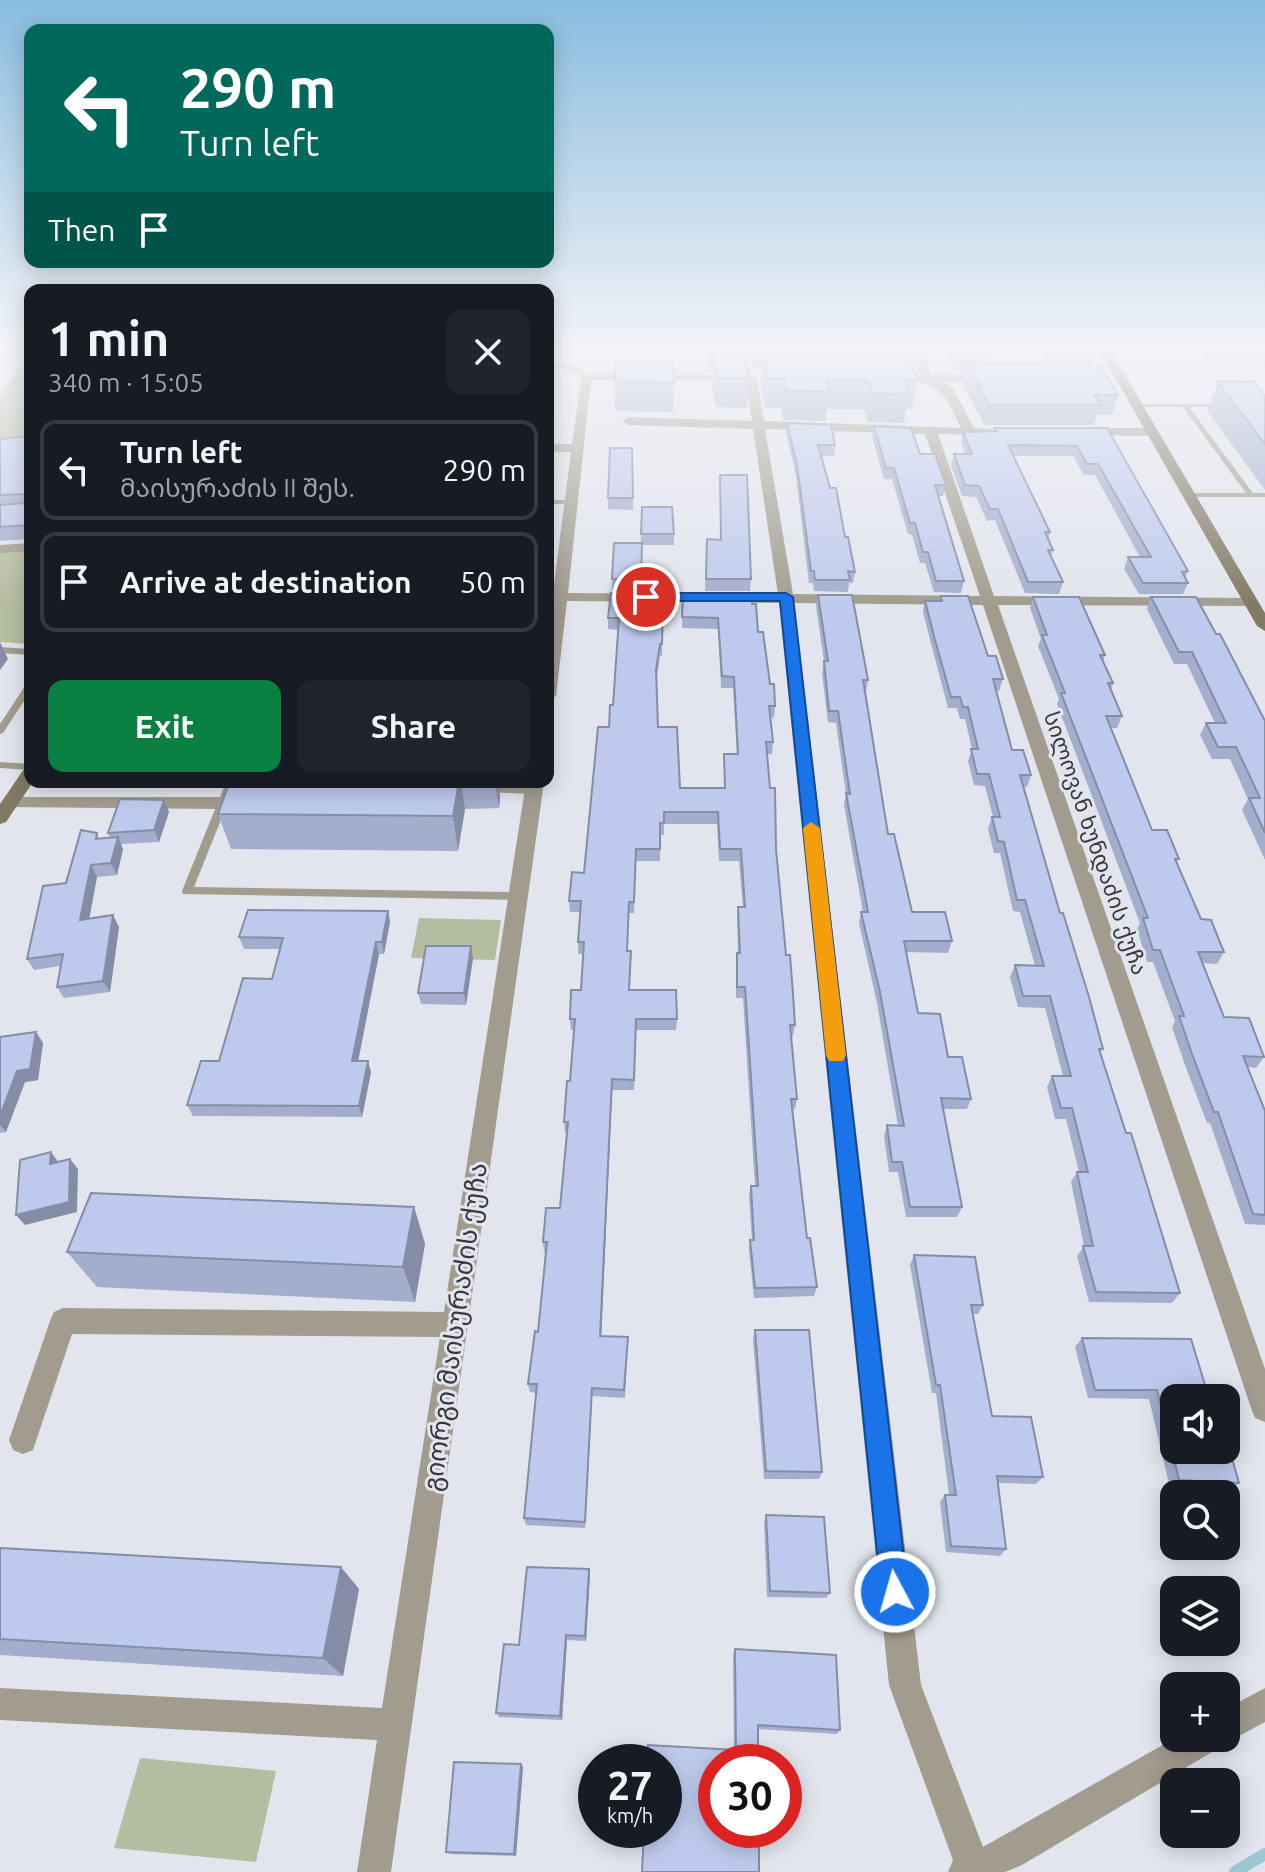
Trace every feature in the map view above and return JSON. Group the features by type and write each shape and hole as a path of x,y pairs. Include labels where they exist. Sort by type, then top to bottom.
{"main road":[{"path":"1152,433 1265,625"},
{"path":"5,811 24,782"}],"street":[{"path":"578,433 566,551 555,597 1251,602"},
{"path":"762,433 786,597 905,1685 969,1869 1010,1853 1182,1752"},
{"name":"სილოვან ხუნდაძის ქუჩა","path":"931,433 986,601 1265,1408"},
{"path":"554,448 576,448"},
{"path":"0,549 24,547"},
{"path":"554,551 566,551"},
{"name":"გიორგი მაისურაძის ქუჩა","path":"374,1872 534,788"},
{"path":"5,811 227,791"},
{"path":"23,1440 63,1321 456,1325"},
{"path":"0,1704 397,1725"},
{"path":"1240,1719 1265,1704"}],"lane":[{"path":"1205,433 1251,495"},
{"path":"1188,495 1265,495"},
{"path":"554,502 571,502"},
{"path":"0,650 24,652"},
{"path":"0,731 24,694"},
{"path":"0,765 24,767"},
{"path":"472,790 503,788"},
{"path":"227,791 187,891 518,896"}],"green space":[{"path":"0,433 24,433 24,439 0,441"},
{"path":"24,549 24,644 0,642 0,551"},
{"path":"419,918 501,920 495,960 411,958"},
{"path":"140,1758 276,1771 256,1862 114,1848"}],"building":[{"path":"789,433 833,433 835,445 818,445 830,488 836,488 845,537 848,537 855,572 848,571 850,580 815,580 814,571 811,571 797,465"},
{"path":"876,433 913,433 920,454 935,454 946,485 935,485 964,581 936,581 915,523 910,523 894,468 886,468"},
{"path":"964,433 1110,433 1188,571 1182,572 1188,583 1143,583 1128,557 1151,557 1098,464 1087,464 1077,446 1008,445 1050,532 1045,532 1053,550 1048,550 1063,582 1028,582 998,509 990,509 979,486 965,485 954,454 972,454"},
{"path":"1257,433 1265,433 1265,444"},
{"path":"24,437 24,494 0,495 0,439"},
{"path":"610,448 632,448 633,498 608,498"},
{"path":"720,475 747,475 751,579 706,579 707,539 721,540"},
{"path":"24,503 24,525 0,527 0,505"},
{"path":"642,507 672,507 674,534 641,534"},
{"path":"614,543 642,543 641,579 612,579"},
{"path":"611,593 640,593 640,604 663,604 662,644 656,670 658,727 677,727 680,788 725,788 724,754 738,754 734,677 722,676 718,618 682,617 683,594 751,594 752,604 756,604 758,632 763,632 770,684 774,684 775,706 769,706 773,742 766,742 770,788 775,788 776,849 786,955 790,955 793,994 795,1025 790,1025 797,1099 791,1099 807,1238 810,1238 817,1287 755,1288 750,1240 754,1240 751,1186 758,1186 745,987 737,987 737,953 740,953 738,907 745,907 741,849 720,849 718,812 664,812 664,823 660,823 660,849 636,849 634,902 629,902 629,990 676,990 677,1019 636,1019 634,1080 612,1079 600,1336 628,1337 624,1390 592,1388 585,1522 524,1518 537,1384 528,1384 535,1331 538,1332 547,1242 543,1242 546,1208 560,1208 568,1122 564,1122 567,1081 570,1081 575,1019 570,1019 571,990 581,990 584,942 578,942 581,901 569,901 572,872 584,873 598,727 609,727 610,705 613,705 619,618 608,618"},
{"path":"818,595 852,595 868,680 863,680 888,834 894,834 912,912 945,912 952,941 904,941 918,1013 940,1014 948,1057 962,1057 971,1099 941,1098 962,1207 910,1207 902,1162 892,1162 887,1125 904,1126 880,992 861,912 868,912 846,793 850,794 838,711 829,711 824,661 828,661"},
{"path":"941,596 968,596 988,656 996,656 1003,679 993,679 1012,750 1023,750 1031,775 1020,775 1060,913 1063,913 1089,997 1103,1049 1099,1049 1126,1133 1131,1133 1180,1293 1096,1292 1083,1246 1093,1246 1077,1172 1088,1172 1072,1108 1061,1108 1052,1076 1071,1076 1050,996 1023,996 1015,965 1044,966 1025,900 1017,900 1004,842 998,841 992,817 1000,817 989,774 977,774 971,749 978,749 968,707 963,707 960,697 951,697 935,640 925,601 942,601"},
{"path":"1033,597 1079,597 1105,655 1100,655 1113,683 1108,683 1122,716 1106,716 1152,830 1167,830 1179,859 1175,859 1201,919 1211,920 1224,952 1198,952 1224,1017 1249,1018 1264,1057 1243,1056 1265,1111 1265,1215 1253,1214 1218,1112 1214,1112 1192,1054 1179,1016 1184,1016 1160,950 1153,950 1143,918 1148,918 1061,693 1065,693 1042,635 1047,635"},
{"path":"1151,597 1196,597 1216,634 1220,634 1265,721 1265,833 1249,798 1260,798 1236,747 1218,747 1206,723 1226,723 1192,652 1179,652"},
{"path":"227,788 458,788 453,816 218,814"},
{"path":"120,799 164,800 154,830 108,833"},
{"path":"81,830 97,833 96,839 118,837 111,863 91,865 80,920 113,915 103,981 57,987 63,954 27,959 43,886 66,883"},
{"path":"248,910 388,911 382,942 376,942 352,1061 368,1061 359,1106 187,1105 201,1061 219,1061 243,978 272,979 283,938 239,937"},
{"path":"426,946 471,946 464,993 418,993"},
{"path":"36,1032 30,1069 17,1071 0,1116 0,1037"},
{"path":"51,1152 50,1164 70,1159 69,1202 16,1215 20,1160"},
{"path":"91,1193 414,1207 403,1267 67,1252"},
{"path":"914,1255 975,1257 983,1305 971,1305 992,1416 1031,1417 1043,1477 997,1476 1006,1549 951,1546 945,1495 956,1495 940,1385 936,1385"},
{"path":"755,1330 809,1330 822,1472 766,1471"},
{"path":"1082,1338 1191,1339 1205,1384 1160,1384 1160,1402 1157,1390 1095,1390"},
{"path":"1175,1464 1234,1464 1238,1480 1179,1480"},
{"path":"766,1515 824,1517 830,1593 770,1591"},
{"path":"0,1548 341,1567 323,1658 0,1639"},
{"path":"527,1567 589,1569 585,1636 566,1635 560,1716 496,1713 504,1644 519,1645"},
{"path":"735,1649 836,1655 840,1730 758,1725 758,1744 736,1744"},
{"path":"682,1747 698,1748 698,1848 759,1848 759,1872 642,1872 643,1848 682,1848"},
{"path":"454,1762 521,1764 514,1854 446,1852"}],"waterway":[{"path":"1235,1872 1265,1854"}],"slow traffic":[{"path":"811,828 836,1055"}],"route":[{"path":"646,597 786,597 895,1592"}]}
